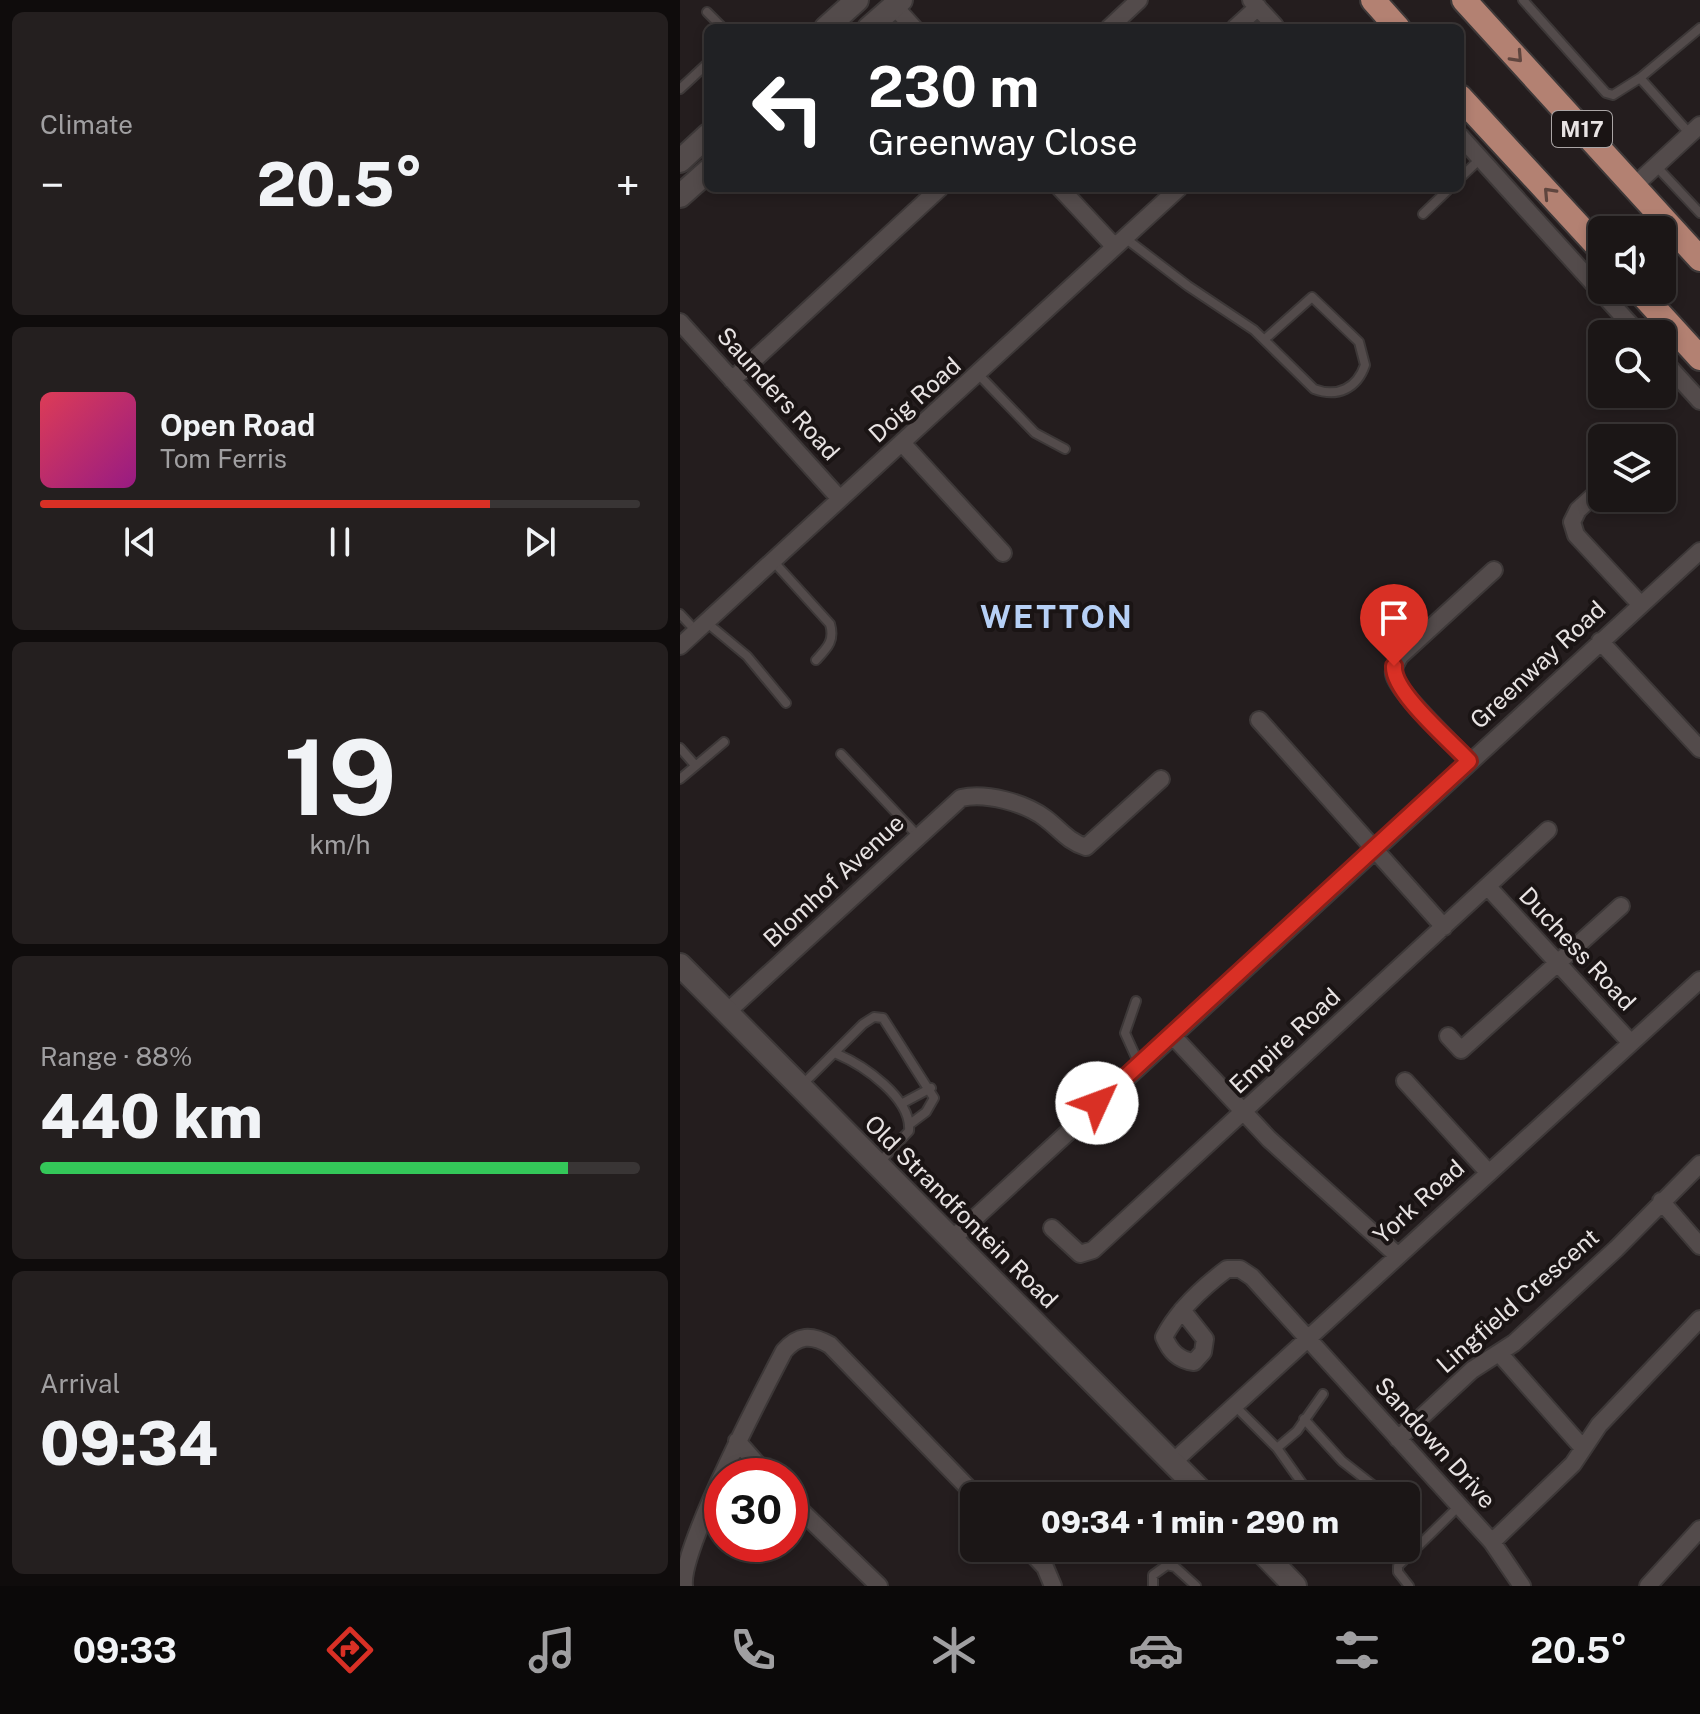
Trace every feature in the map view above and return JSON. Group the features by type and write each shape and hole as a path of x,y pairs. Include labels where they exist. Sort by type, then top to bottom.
{"main road":[{"path":"1373,0 1394,24"},
{"name":"M17","path":"1464,0 1700,259"},
{"name":"M17","path":"1464,101 1588,236"},
{"path":"1651,304 1700,358"}],"street":[{"path":"830,24 857,0"},
{"path":"1113,24 1139,0"},
{"path":"873,24 897,3 911,24"},
{"path":"1238,24 1255,4 1273,24"},
{"path":"1634,186 1695,130"},
{"path":"680,161 704,139"},
{"path":"1464,140 1626,320"},
{"path":"680,196 704,175"},
{"path":"732,380 936,192"},
{"path":"1064,192 1119,242"},
{"name":"Doig Road","path":"680,646 979,375 1175,192"},
{"name":"Saunders Road","path":"680,322 840,499"},
{"path":"1676,374 1700,401"},
{"path":"903,444 1003,553"},
{"path":"1588,501 1578,510 1572,522 1576,535 1640,604"},
{"name":"Greenway Road","path":"951,1240 1700,551"},
{"path":"1469,761 1404,691 1394,674 1394,666 1400,656 1494,570"},
{"path":"1600,641 1700,749"},
{"path":"1259,720 1444,927"},
{"name":"Blomhof Avenue","path":"727,1012 957,801 978,797 1033,810 1069,840 1086,847 1161,779"},
{"name":"Empire Road","path":"1052,1228 1074,1252 1087,1254 1548,830"},
{"name":"Duchess Road","path":"1488,887 1631,1043"},
{"path":"1448,1036 1461,1050 1621,906"},
{"name":"Old Strandfontein Road","path":"680,965 1192,1482"},
{"name":"York Road","path":"1173,1462 1700,980"},
{"path":"1172,1035 1244,1112 1397,1255"},
{"path":"1405,1081 1488,1172"},
{"name":"Lingfield Crescent","path":"1398,1439 1472,1370 1499,1353 1616,1249 1700,1164"},
{"path":"1661,1201 1700,1246"},
{"name":"Sandown Drive","path":"1182,1310 1227,1269 1240,1269 1252,1277 1492,1542 1522,1586"},
{"path":"1492,1542 1573,1464 1599,1425 1700,1319"},
{"path":"683,1583 681,1565 702,1510 784,1351 798,1339 818,1338 830,1345 962,1482"},
{"path":"1499,1353 1582,1447"},
{"path":"737,1441 752,1458"},
{"path":"808,1517 879,1586"},
{"path":"1648,1586 1700,1529"},
{"path":"1040,1562 1053,1586"},
{"path":"1272,1562 1295,1586"}],"lane":[{"path":"1523,0 1606,93 1613,95 1640,78 1700,28"},
{"path":"707,12 719,24"},
{"path":"680,89 704,67"},
{"path":"1640,78 1695,130"},
{"path":"1464,174 1481,158"},
{"path":"1655,166 1700,213"},
{"path":"1423,214 1446,192"},
{"path":"1119,242 1265,339 1320,391 1348,389 1358,380 1365,365 1359,342 1312,297 1265,339"},
{"path":"979,375 1035,433 1065,449"},
{"path":"772,561 830,624 834,634 830,644 816,660"},
{"path":"680,614 747,656 786,703"},
{"path":"680,779 724,742"},
{"path":"680,748 695,765"},
{"path":"841,754 918,836"},
{"path":"1136,1001 1125,1033 1139,1064"},
{"path":"800,1087 837,1054 863,1024 874,1017 883,1018 931,1088 933,1104 910,1124"},
{"path":"837,1054 863,1068 901,1104 910,1124 909,1131 877,1164"},
{"path":"901,1104 931,1088"},
{"path":"1277,1448 1297,1431 1323,1394"},
{"path":"1234,1405 1277,1448 1301,1482"},
{"path":"1304,1419 1342,1461 1369,1482"},
{"path":"1409,1586 1398,1572 1398,1566 1459,1506"},
{"path":"1153,1586 1153,1575 1167,1565 1175,1567 1196,1586"}],"district":[{"name":"WETTON","path":"1057,617"}],"route":[{"path":"1097,1103 1469,761 1404,691 1394,674 1394,666"}]}
